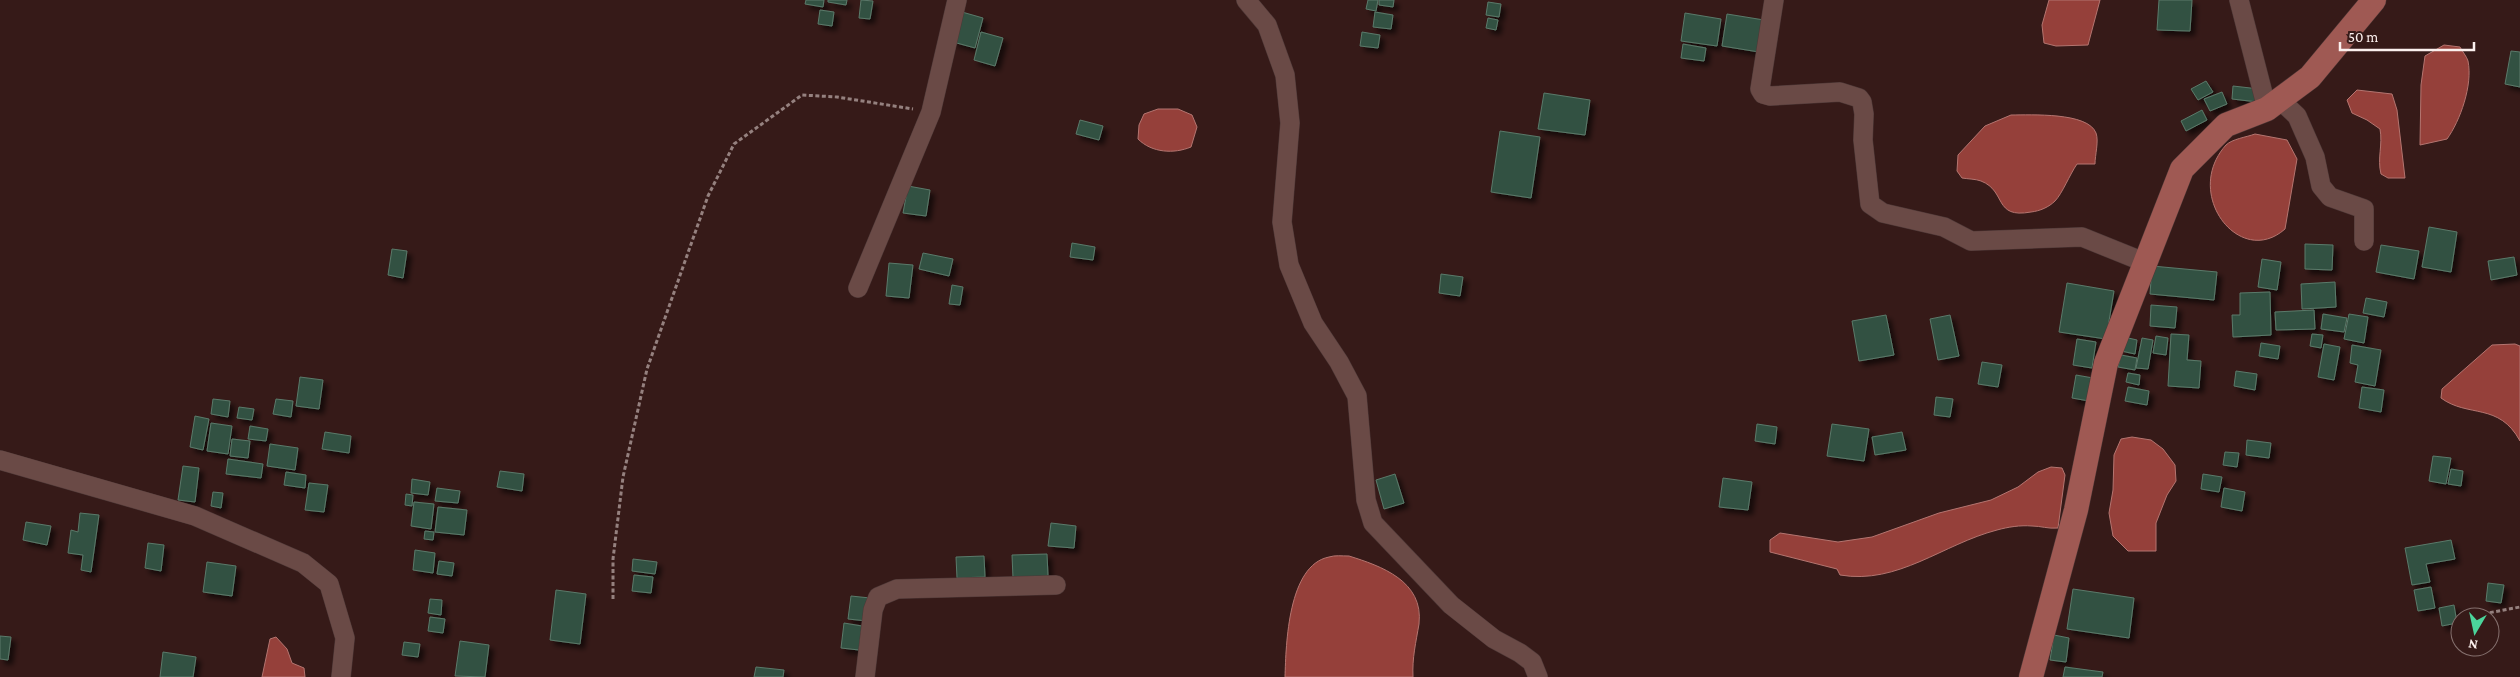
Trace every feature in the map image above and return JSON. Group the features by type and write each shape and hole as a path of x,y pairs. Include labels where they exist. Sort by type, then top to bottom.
{"main road":[{"path":"2031,677 2076,510 2106,363 2182,169 2226,125 2273,104 2310,76 2374,0"}],"street":[{"path":"858,288 931,112 957,0"},
{"path":"1246,0 1267,25 1285,75 1290,123 1282,222 1289,264 1313,323 1339,362 1357,396 1366,500 1373,524 1451,606 1494,639 1520,652 1532,662 1538,677"},
{"path":"1774,0 1760,89 1763,94 1770,96 1840,92 1859,98 1862,102 1864,114 1864,149 1870,204 1883,214 1944,227 1971,242 2082,237 2144,262"},
{"path":"2240,0 2273,104 2298,116 2315,157 2321,186 2330,197 2364,209 2364,241"},
{"path":"0,460 195,516 303,563 329,584 346,638 341,677"},
{"path":"866,677 873,610 878,597 896,589 1056,585"}],"path":[{"path":"613,599 614,559 623,477 647,369 708,196 734,144 802,95 837,97 931,112"},
{"path":"2500,611 2520,607"}],"shaded area":[{"path":"2049,0 2100,0 2088,45 2056,46 2044,43 2042,25"},
{"path":"2444,45 2460,47 2467,58 2469,81 2467,91 2461,113 2447,139 2420,145 2421,85 2425,56"},
{"path":"2357,90 2392,94 2397,110 2405,178 2388,178 2381,174 2380,129 2352,113 2347,100"},
{"path":"1158,109 1178,109 1192,115 1197,127 1191,147 1178,151 1156,150 1138,139 1139,125 1144,114"},
{"path":"2011,115 2045,115 2071,118 2091,126 2097,136 2095,164 2077,164 2055,201 2038,211 2011,212 2005,208 1989,185 1979,180 1962,178 1957,171 1958,155 1985,126"},
{"path":"2255,134 2287,140 2297,159 2285,229 2268,239 2251,240 2235,233 2222,220 2213,204 2210,184 2214,164 2226,145"},
{"path":"2515,344 2520,346 2520,441 2512,429 2503,421 2483,412 2451,404 2441,398 2442,389 2492,345"},
{"path":"2132,437 2151,440 2163,449 2175,465 2176,481 2167,495 2156,523 2156,551 2128,551 2113,536 2109,513 2113,490 2114,455 2121,439"},
{"path":"2051,467 2062,468 2065,475 2058,528 2014,526 2001,529 1977,536 1901,569 1861,577 1840,575 1837,569 1770,552 1770,540 1780,533 1838,542 1872,537 1939,513 1991,500 2018,487 2038,472"},
{"path":"1349,556 1387,571 1407,586 1415,597 1419,609 1419,624 1413,677 1285,677 1292,608 1297,590 1305,574 1315,563 1329,557"},
{"path":"276,637 287,649 292,663 304,668 305,677 262,677 270,639"}],"building":[{"path":"806,0 824,0 823,7 805,4"},
{"path":"828,0 847,0 846,5 828,2"},
{"path":"861,0 873,1 870,19 859,18"},
{"path":"1368,0 1378,0 1376,11 1366,9"},
{"path":"1379,0 1394,0 1393,7 1379,5"},
{"path":"2159,0 2192,0 2190,31 2157,30"},
{"path":"1488,2 1501,4 1499,17 1486,15"},
{"path":"820,10 834,12 832,26 818,24"},
{"path":"962,12 983,18 975,48 953,42"},
{"path":"1375,12 1393,15 1391,29 1373,27"},
{"path":"1685,13 1721,19 1717,46 1681,41"},
{"path":"1727,14 1764,20 1759,52 1722,46"},
{"path":"1488,18 1498,20 1496,30 1486,28"},
{"path":"981,32 1003,38 995,66 974,60"},
{"path":"1362,32 1380,35 1378,48 1360,46"},
{"path":"1683,44 1706,48 1704,61 1681,58"},
{"path":"2511,51 2520,52 2520,87 2505,84"},
{"path":"2206,81 2213,92 2198,100 2191,89"},
{"path":"2233,86 2259,89 2258,102 2232,99"},
{"path":"2222,92 2227,104 2210,111 2204,99"},
{"path":"1544,93 1590,100 1585,135 1538,129"},
{"path":"2202,110 2207,120 2186,131 2181,121"},
{"path":"1080,120 1103,126 1099,140 1076,134"},
{"path":"1500,131 1540,137 1531,198 1491,192"},
{"path":"908,186 930,190 926,216 903,213"},
{"path":"2429,227 2457,232 2451,272 2422,267"},
{"path":"1072,243 1095,247 1093,260 1070,257"},
{"path":"2305,244 2333,245 2332,270 2305,269"},
{"path":"2381,245 2419,251 2414,279 2376,272"},
{"path":"392,249 407,251 403,278 388,275"},
{"path":"923,253 953,259 949,276 919,269"},
{"path":"2514,257 2517,275 2491,280 2488,261"},
{"path":"2262,259 2281,262 2277,290 2258,287"},
{"path":"889,263 913,265 909,298 886,296"},
{"path":"2152,266 2217,272 2214,300 2150,294"},
{"path":"1441,274 1463,277 1460,296 1439,293"},
{"path":"2335,282 2336,307 2302,309 2301,284"},
{"path":"2067,283 2114,291 2106,339 2059,332"},
{"path":"952,285 963,287 960,305 949,304"},
{"path":"2270,292 2271,335 2233,337 2232,315 2240,315 2240,293"},
{"path":"2366,298 2387,302 2384,317 2363,313"},
{"path":"2151,305 2177,307 2175,328 2150,326"},
{"path":"2314,310 2315,329 2276,330 2275,312"},
{"path":"2323,314 2347,318 2344,332 2321,329"},
{"path":"2349,314 2368,317 2364,343 2344,339"},
{"path":"1886,315 1894,355 1859,361 1852,321"},
{"path":"1950,315 1959,356 1938,360 1930,319"},
{"path":"2171,334 2189,335 2187,360 2201,361 2199,388 2168,386"},
{"path":"2312,334 2323,335 2321,348 2310,346"},
{"path":"2156,336 2168,338 2166,355 2153,353"},
{"path":"2124,337 2137,340 2135,354 2121,351"},
{"path":"2142,338 2153,340 2148,369 2136,368"},
{"path":"2077,339 2096,342 2092,368 2073,365"},
{"path":"2261,343 2280,346 2278,359 2259,356"},
{"path":"2324,344 2340,347 2334,380 2318,377"},
{"path":"2352,345 2381,350 2375,386 2355,382 2358,365 2350,363"},
{"path":"2121,355 2137,358 2135,370 2118,367"},
{"path":"1982,362 2002,365 1998,387 1978,384"},
{"path":"2236,371 2257,374 2255,390 2234,386"},
{"path":"2128,373 2140,375 2139,385 2126,382"},
{"path":"2076,375 2093,378 2089,401 2072,398"},
{"path":"300,377 323,380 319,409 296,406"},
{"path":"2128,387 2149,391 2147,405 2125,401"},
{"path":"2362,387 2384,390 2381,412 2359,408"},
{"path":"1936,397 1953,399 1950,417 1934,415"},
{"path":"213,399 230,401 228,417 211,414"},
{"path":"276,399 293,401 291,417 273,414"},
{"path":"239,407 254,409 252,420 237,418"},
{"path":"195,416 209,419 203,450 190,447"},
{"path":"211,423 232,426 228,454 207,451"},
{"path":"1757,424 1777,427 1775,444 1755,441"},
{"path":"1832,424 1869,429 1864,461 1827,456"},
{"path":"250,426 268,429 266,441 248,439"},
{"path":"325,432 351,436 349,453 322,449"},
{"path":"1902,432 1906,450 1875,455 1872,437"},
{"path":"232,439 250,441 248,458 230,456"},
{"path":"2247,440 2271,443 2269,458 2246,455"},
{"path":"270,444 298,448 295,470 267,466"},
{"path":"2225,452 2239,453 2237,467 2223,465"},
{"path":"2433,456 2451,458 2446,484 2429,481"},
{"path":"228,459 263,464 261,478 226,474"},
{"path":"183,466 199,468 195,502 178,500"},
{"path":"2451,469 2463,471 2461,486 2448,484"},
{"path":"500,471 524,474 522,491 497,487"},
{"path":"286,472 306,475 305,488 284,485"},
{"path":"1395,474 1404,503 1384,509 1376,480"},
{"path":"2203,474 2222,477 2219,492 2201,489"},
{"path":"1723,478 1752,482 1748,510 1719,507"},
{"path":"412,479 430,482 428,495 411,493"},
{"path":"309,483 328,485 324,512 305,510"},
{"path":"437,488 460,491 458,503 435,501"},
{"path":"2224,488 2245,492 2242,511 2221,507"},
{"path":"213,492 223,493 221,508 211,506"},
{"path":"406,494 413,495 412,506 405,505"},
{"path":"414,502 434,504 431,529 411,526"},
{"path":"438,507 467,510 464,535 435,532"},
{"path":"80,513 99,515 91,572 81,570 83,555 68,553 71,530 78,532"},
{"path":"26,522 51,526 47,545 23,540"},
{"path":"1051,523 1076,526 1074,548 1048,546"},
{"path":"425,531 434,532 433,540 424,539"},
{"path":"2451,540 2455,559 2426,564 2430,582 2412,585 2405,548"},
{"path":"148,543 164,545 161,571 145,568"},
{"path":"415,550 435,553 433,573 413,570"},
{"path":"1047,554 1048,576 1013,578 1012,555"},
{"path":"984,556 985,577 957,578 956,557"},
{"path":"633,559 657,562 655,574 632,571"},
{"path":"439,561 454,563 452,576 437,574"},
{"path":"207,562 236,566 232,596 203,592"},
{"path":"634,575 653,577 651,593 632,591"},
{"path":"2488,583 2504,585 2501,603 2486,601"},
{"path":"2431,587 2435,608 2418,611 2414,590"},
{"path":"2073,589 2134,598 2129,638 2067,629"},
{"path":"556,590 586,594 580,644 550,640"},
{"path":"851,596 870,598 867,621 848,619"},
{"path":"430,599 442,600 441,615 428,613"},
{"path":"2454,605 2454,607 2450,607 2450,624 2442,626 2439,608"},
{"path":"430,617 445,619 443,633 428,631"},
{"path":"844,623 862,626 859,650 841,648"},
{"path":"2054,635 2069,638 2066,662 2050,660"},
{"path":"0,636 11,637 8,660 0,659"},
{"path":"460,641 489,645 485,677 455,676"},
{"path":"404,642 420,644 418,657 402,655"},
{"path":"163,652 196,657 193,677 160,677"},
{"path":"756,667 784,670 783,677 754,677"},
{"path":"2065,667 2103,672 2102,677 2063,677"}]}
